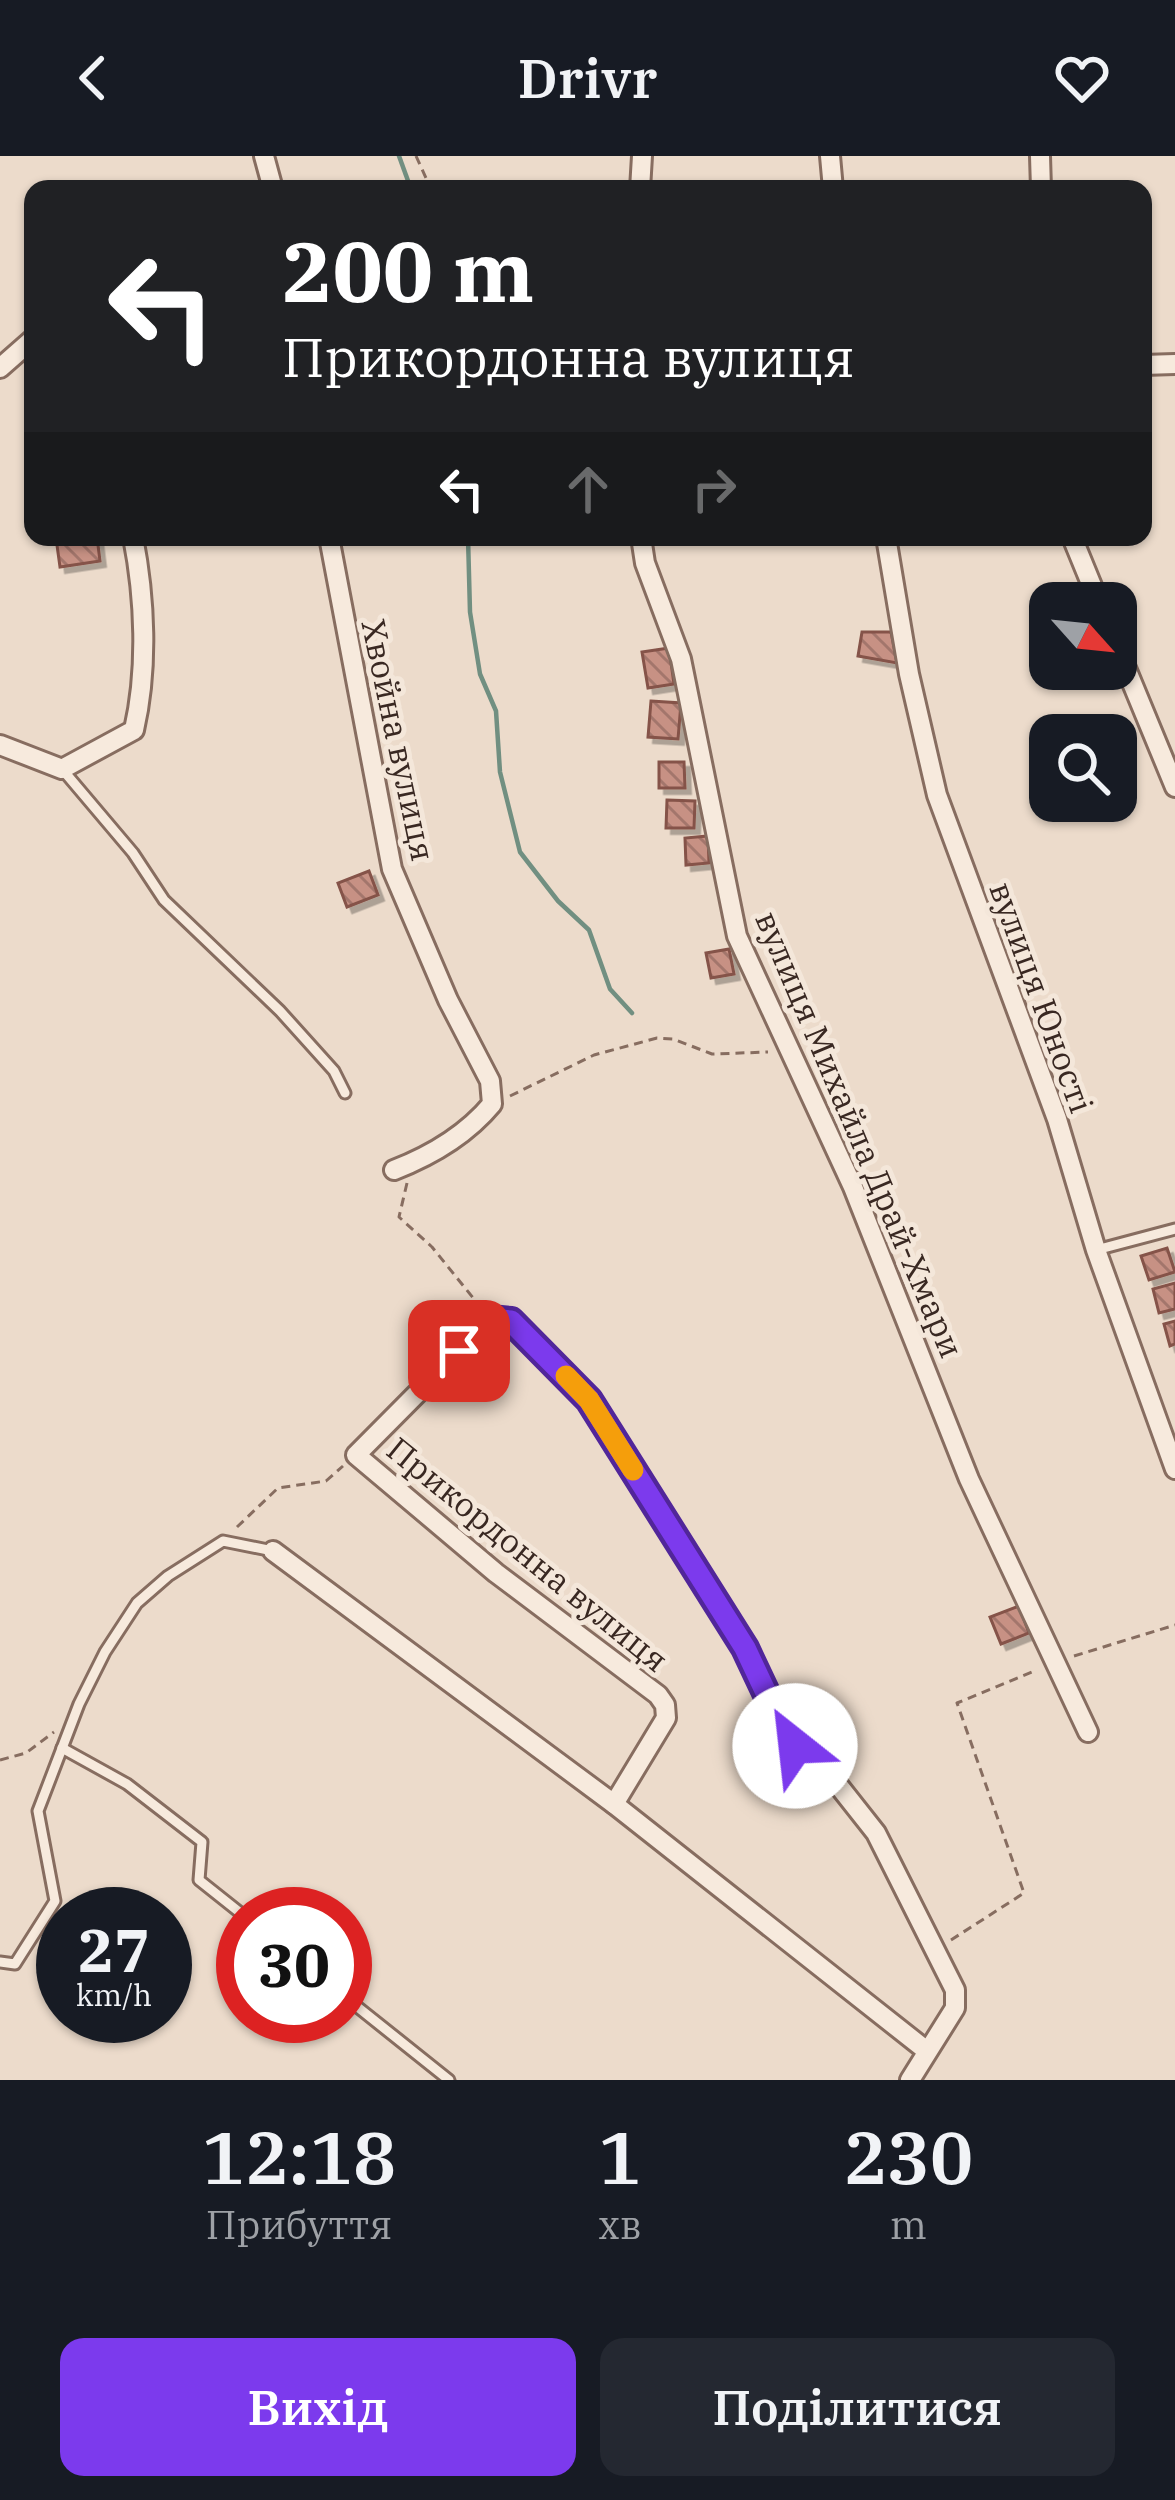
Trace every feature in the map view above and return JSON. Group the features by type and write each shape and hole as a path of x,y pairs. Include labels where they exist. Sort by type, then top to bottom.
{"street":[{"path":"0,368 24,347"},
{"path":"0,745 62,769 134,730 139,708 142,585 135,546"},
{"name":"Хвойна вулиця","path":"331,546 392,869 448,1000 490,1082 492,1104"},
{"name":"вулиця Михайла Драй-Хмари","path":"642,546 681,659 737,936 794,1051 911,1326 969,1478 1088,1732"},
{"name":"вулиця Юності","path":"888,546 909,674 937,795 1057,1119 1096,1250 1175,1468"},
{"path":"1076,546 1091,582"},
{"path":"1135,690 1175,788"},
{"path":"394,1170 419,1160 476,1122 492,1104"},
{"path":"490,1319 511,1321 589,1400 745,1648 785,1733 795,1746 816,1757 876,1833 955,1990 956,2008 927,2051 918,2077"},
{"name":"Прикордонна вулиця","path":"490,1319 356,1455 496,1573 658,1695 666,1718 614,1804"},
{"path":"272,1551 614,1804 927,2051"}],"lane":[{"path":"62,769 133,854 164,900 280,1011 334,1070 346,1093"},
{"path":"1096,1250 1175,1229"},
{"path":"0,1962 15,1964 55,1901 38,1811 105,1652 137,1603 168,1576 223,1541 272,1551"},
{"path":"62,1748 127,1784 202,1842 199,1880 216,1894"},
{"path":"372,2018 449,2080"}],"path":[{"path":"492,1104 594,1055 657,1039 673,1039 712,1054 794,1051"},
{"path":"419,1160 408,1180 399,1217 432,1247 490,1319"},
{"path":"223,1541 278,1488 326,1481 356,1455"},
{"path":"937,1949 1024,1893 957,1703 1055,1662 1175,1624"},
{"path":"0,1760 26,1753 55,1732"}],"building":[{"path":"57,546 98,546 100,561 60,567"},
{"path":"862,632 891,632 897,663 858,656"},
{"path":"669,648 674,684 648,688 642,652"},
{"path":"651,701 681,703 678,739 648,737"},
{"path":"659,762 684,762 685,788 659,788"},
{"path":"667,800 695,801 694,828 666,828"},
{"path":"708,836 709,863 686,865 685,838"},
{"path":"369,871 378,895 347,907 338,883"},
{"path":"729,949 734,974 711,978 706,953"},
{"path":"1167,1248 1175,1272 1149,1280 1141,1256"},
{"path":"1175,1283 1175,1309 1159,1313 1153,1289"},
{"path":"1175,1321 1175,1344 1170,1346 1164,1324"},
{"path":"1019,1606 1029,1633 1001,1644 990,1617"}],"waterway":[{"path":"399,156 408,180"},
{"path":"468,546 470,612 480,674 496,711 500,772 520,852 558,901 589,930 610,989 632,1013"}],"slow traffic":[{"path":"566,1376 589,1400 633,1470"}],"route":[{"path":"459,1351 490,1319 511,1321 589,1400 745,1648 795,1746"}]}
